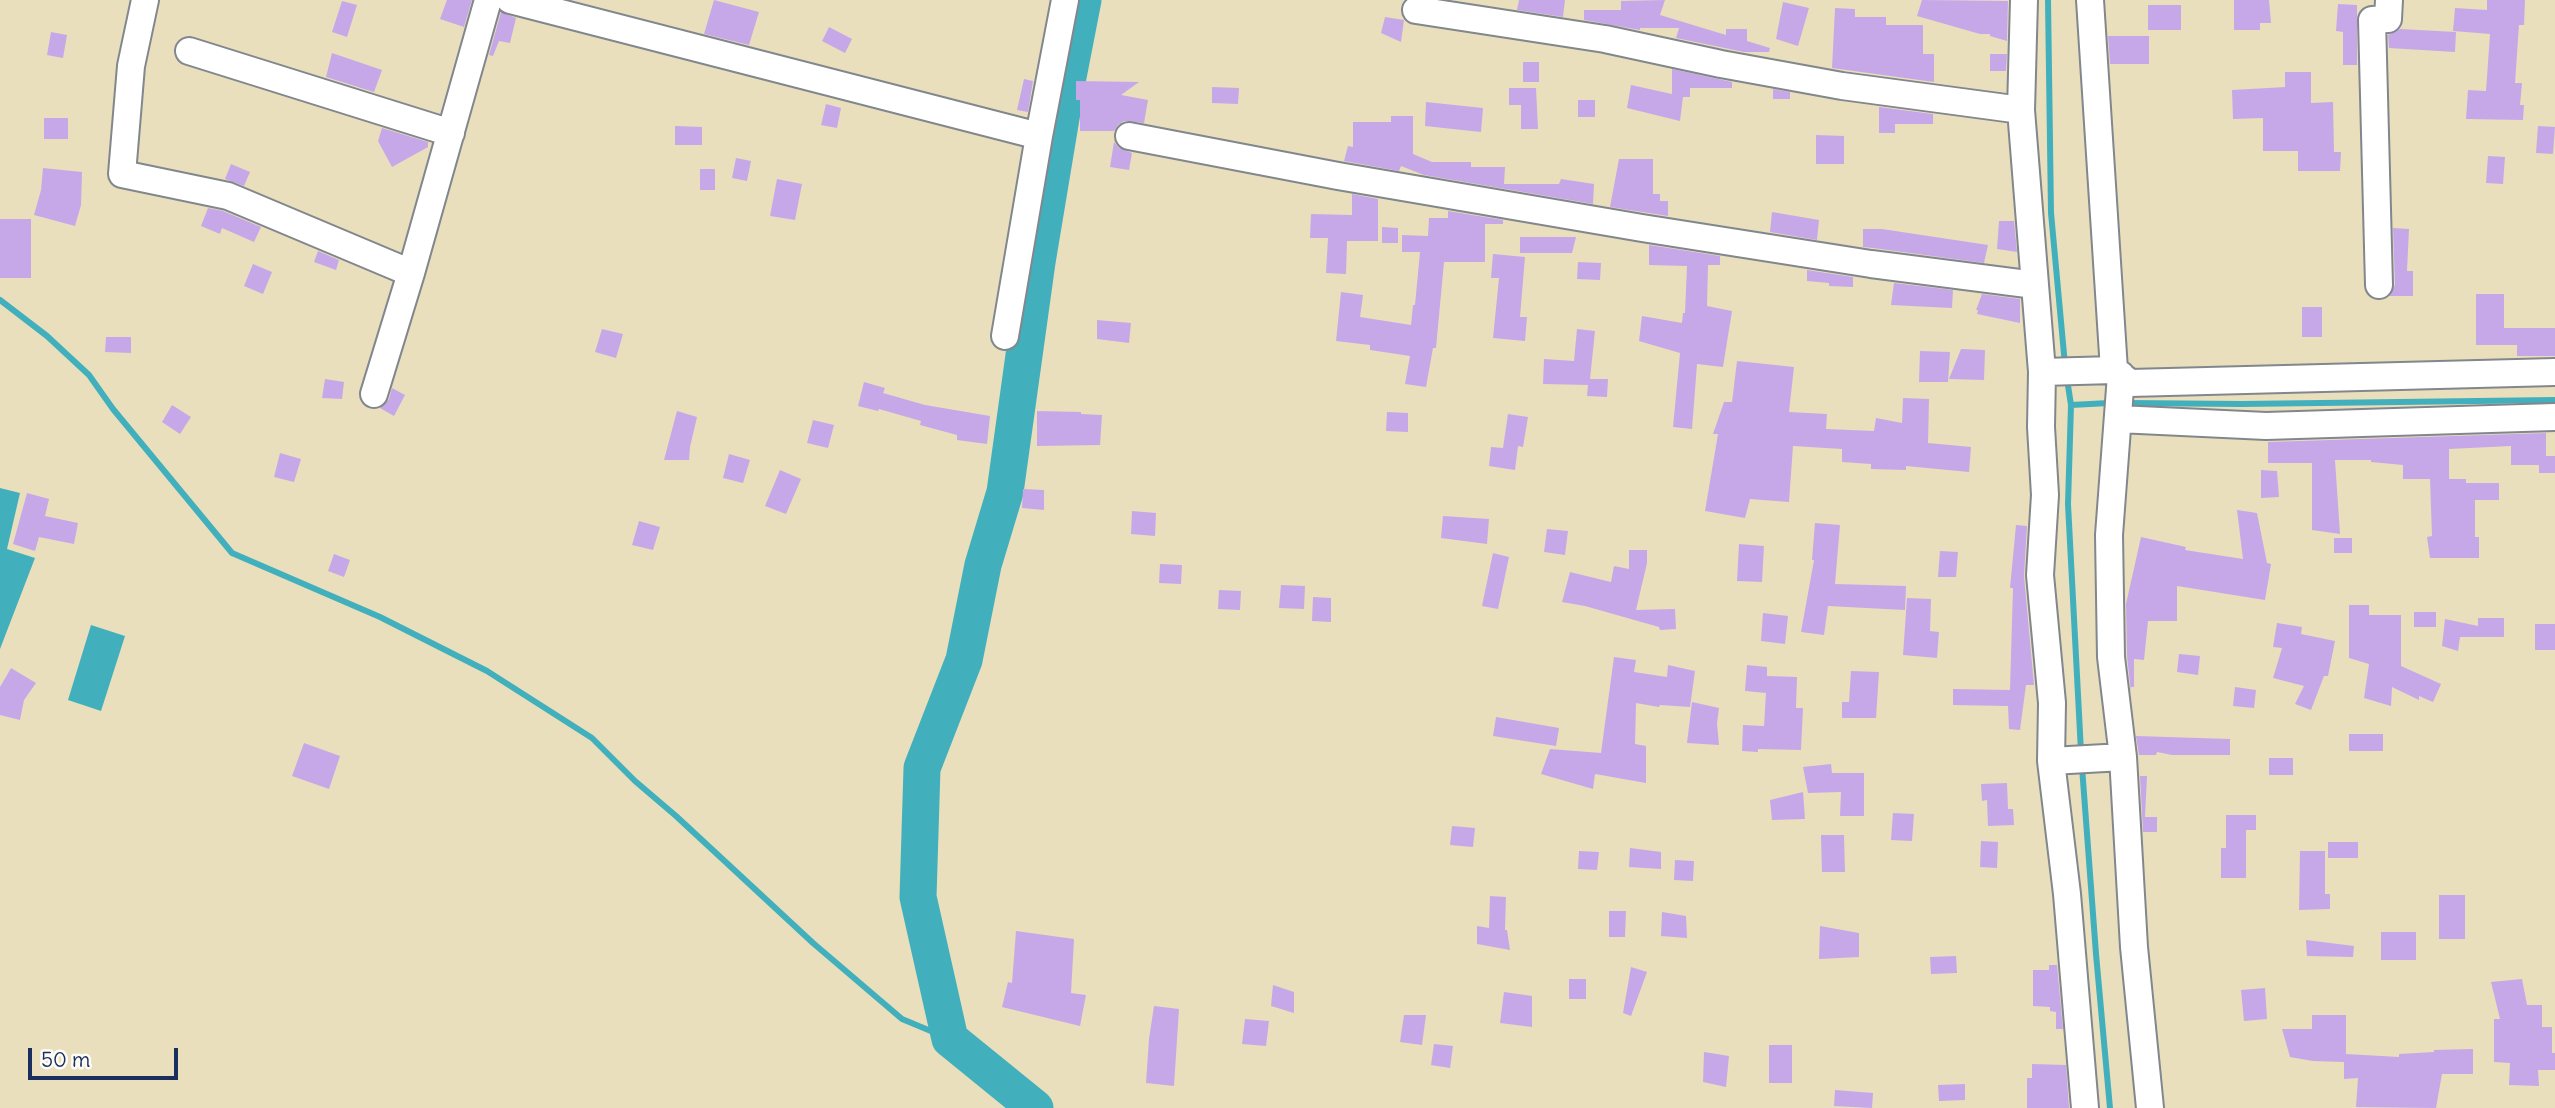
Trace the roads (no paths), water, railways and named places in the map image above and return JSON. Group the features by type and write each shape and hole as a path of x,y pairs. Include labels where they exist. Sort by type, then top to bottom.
{"street":[{"path":"145,0 131,66 122,174 228,196 411,273"},
{"path":"373,394 411,273 488,0"},
{"path":"510,0 1039,136"},
{"path":"1005,336 1065,0"},
{"path":"2024,0 2021,110 2042,372 2041,427 2045,495 2040,575 2052,703 2050,761 2067,894 2085,1108"},
{"path":"2090,0 2118,373 2118,419 2109,535 2111,657 2123,757 2134,947 2150,1108"},
{"path":"2379,285 2372,20 2388,19 2389,0"},
{"path":"1416,10 1605,39 1842,86 2021,110"},
{"path":"188,51 451,133"},
{"path":"1129,136 1338,176 1642,228 1871,264 2035,285"},
{"path":"2042,372 2118,373 2130,383 2555,372"},
{"path":"2118,419 2280,426 2555,417"},
{"path":"2050,761 2123,757"}],"water":[{"path":"0,488 20,493 7,549 35,558 0,649"},
{"path":"91,625 125,636 101,711 68,700"}],"waterway":[{"path":"1035,1108 950,1039 918,897 922,768 964,660 983,565 1005,492 1037,262 1083,0"},
{"path":"2048,0 2051,213 2065,365"},
{"path":"0,300 47,336 89,375 113,409 232,553 380,617 487,671 592,738 635,781 813,943 902,1019 950,1039"},
{"path":"2067,379 2071,405 2068,504 2081,752"},
{"path":"2126,403 2555,400"},
{"path":"2071,405 2109,403"},
{"path":"2082,767 2110,1108"}]}
